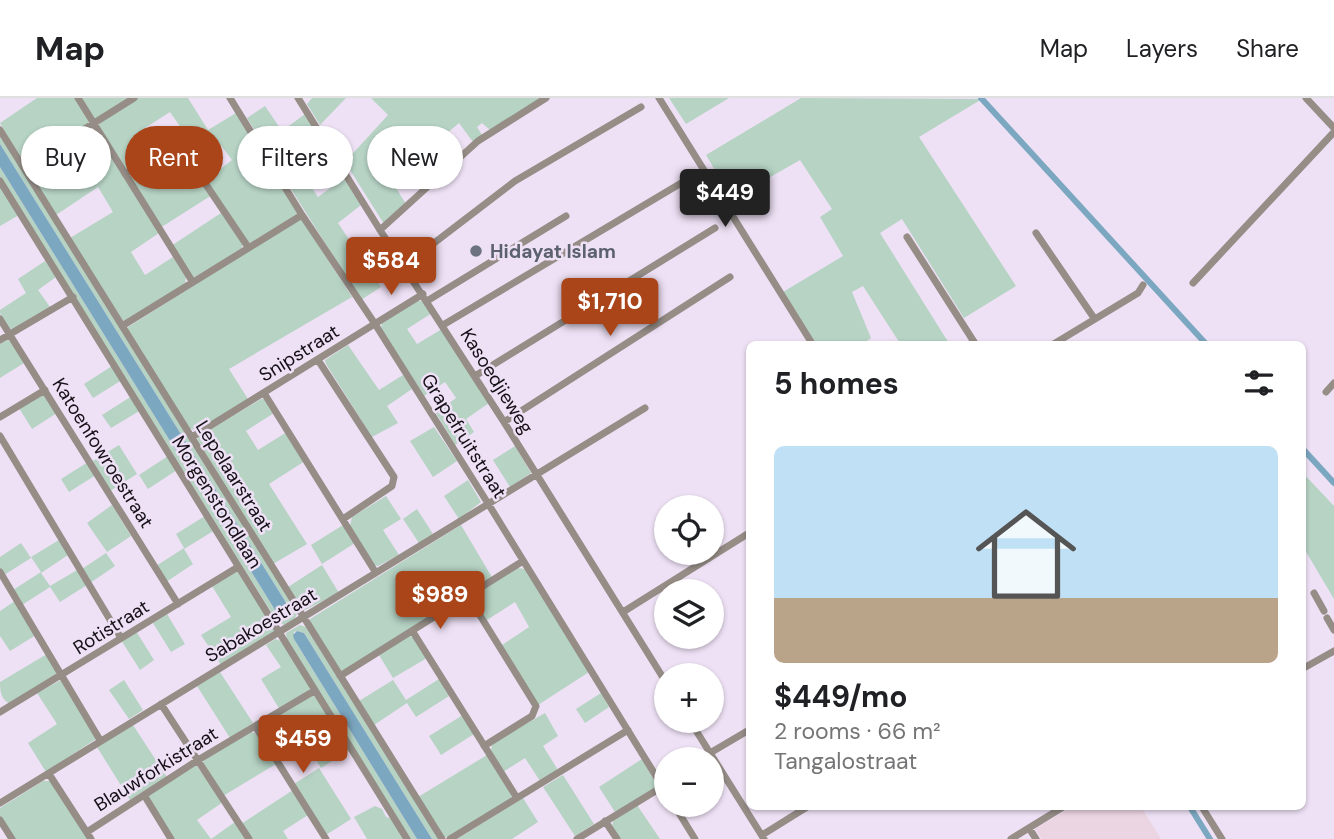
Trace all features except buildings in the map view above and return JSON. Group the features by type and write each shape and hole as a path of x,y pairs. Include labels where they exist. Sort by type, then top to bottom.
{"street":[{"path":"78,98 125,174"},
{"path":"88,126 134,98"},
{"name":"Grapefruitstraat","path":"230,98 489,505 654,772"},
{"name":"Kasoedjieweg","path":"298,98 505,422 654,663"},
{"path":"380,230 478,141 546,98"},
{"path":"659,98 811,341"},
{"path":"1193,283 1334,130 1306,98"},
{"path":"404,266 515,181 640,107"},
{"name":"Lepelaarstraat","path":"0,130 21,162"},
{"path":"443,325 688,178"},
{"name":"Morgenstondlaan","path":"0,181 407,839"},
{"name":"Lepelaarstraat","path":"38,189 442,839"},
{"path":"134,189 192,281"},
{"path":"209,189 248,247"},
{"path":"122,326 302,215"},
{"name":"Snipstraat","path":"192,437 375,324 566,216"},
{"path":"475,376 715,228"},
{"path":"1036,233 1094,318"},
{"path":"908,237 973,341"},
{"path":"505,422 730,277"},
{"path":"1058,341 1138,293 1143,285"},
{"path":"0,341 73,297"},
{"name":"Katoenfowroestraat","path":"0,319 177,604"},
{"path":"318,360 394,478 392,486 343,519"},
{"path":"1326,392 1334,383"},
{"path":"0,417 45,390"},
{"path":"264,393 376,573"},
{"name":"Sabakoestraat","path":"0,803 645,408"},
{"path":"0,436 121,638"},
{"path":"623,612 746,535"},
{"path":"340,676 523,561"},
{"name":"Rotistraat","path":"3,710 238,567"},
{"path":"0,572 100,740"},
{"path":"1314,593 1334,630"},
{"path":"468,596 536,706 532,716 484,746"},
{"path":"413,632 517,798"},
{"path":"1306,667 1334,651"},
{"name":"Blauwforkistraat","path":"89,835 198,760 314,691"},
{"path":"0,698 3,710"},
{"path":"161,704 249,839"},
{"path":"256,726 327,839"},
{"path":"450,839 628,730"},
{"path":"720,747 746,732"},
{"path":"49,774 89,835"},
{"path":"724,775 763,837 803,810"},
{"path":"144,795 171,839"},
{"path":"577,839 654,796"},
{"path":"1011,839 1058,810"},
{"path":"1204,810 1222,839"},
{"path":"681,817 695,839"},
{"path":"0,820 12,839"},
{"path":"605,821 617,839"},
{"path":"1029,828 1036,839"}],"shaded area":[{"path":"1066,810 1143,810 1161,839 1042,839 1035,829"}],"green space":[{"path":"37,98 76,98 89,122 85,126 21,126 21,160 0,123"},
{"path":"80,98 130,98 97,119 92,117"},
{"path":"137,98 188,98 206,126 180,126 170,112 148,126 125,126 125,167 111,146 111,126 99,124"},
{"path":"312,98 346,98 320,125 307,104"},
{"path":"371,98 541,98 490,130 482,123 477,127 482,135 473,142 459,123 455,126 378,126 388,115"},
{"path":"669,98 729,98 686,124"},
{"path":"801,98 982,99 919,137 1016,286 964,318 902,219 880,233 948,341 898,341 863,286 852,292 871,338 867,341 814,341 783,292 843,256 820,217 832,209 800,160 732,199 706,155"},
{"path":"265,106 279,126 252,126 247,118"},
{"path":"236,113 244,126 237,126 237,189 283,189 297,215 250,243 247,242 212,189 223,189 223,167 232,160 223,148 223,126 215,126"},
{"path":"305,114 313,126 289,126"},
{"path":"0,133 21,167 21,178 0,144"},
{"path":"367,138 367,189 397,189 406,204 384,224 353,175 353,153"},
{"path":"111,155 125,178 125,189 132,189 159,233 131,252 145,275 173,257 186,277 185,284 124,321 70,238 113,212 99,189 111,189"},
{"path":"0,167 280,618 289,618 290,613 28,189 35,189 294,605 297,614 294,620 284,625 276,620 0,177"},
{"path":"0,185 19,215 0,226"},
{"path":"40,189 95,189 56,215"},
{"path":"137,189 208,189 212,195 160,228"},
{"path":"291,189 313,189 318,197 329,189 351,189 361,205 338,223 381,287 361,300"},
{"path":"221,213 243,244 241,250 193,278 171,246"},
{"path":"302,220 352,297 229,369 248,399 198,430 190,429 127,330 128,327"},
{"path":"45,261 56,277 38,290 50,307 12,330 3,322 0,310 26,293 18,279"},
{"path":"417,301 424,301 432,313 407,329 417,344 442,329 489,403 466,419 474,432 455,445 436,413 456,398 445,382 424,396 381,328 382,323"},
{"path":"11,341 24,363 0,378 0,344"},
{"path":"348,345 379,390 403,375 412,389 387,406 398,423 372,437 326,364 325,360"},
{"path":"112,366 122,380 93,398 84,384"},
{"path":"42,395 57,413 32,429 19,408"},
{"path":"132,396 141,410 111,428 102,415"},
{"path":"265,399 274,413 246,431 258,450 287,432 305,461 269,484 307,544 273,564 197,439"},
{"path":"434,427 457,461 433,477 410,441"},
{"path":"119,445 137,474 110,491 93,461"},
{"path":"515,446 531,473 510,487 493,460"},
{"path":"168,456 177,470 148,489 139,475"},
{"path":"88,462 96,475 69,492 61,479"},
{"path":"1306,476 1334,506 1334,599 1306,552"},
{"path":"468,480 481,502 459,519 444,496"},
{"path":"386,496 401,519 383,530 399,555 378,566 374,565 350,526 352,517"},
{"path":"112,505 131,536 107,552 87,523"},
{"path":"417,509 433,534 419,543 403,519"},
{"path":"205,516 215,530 184,549 193,564 166,582 156,566 184,548 176,534"},
{"path":"343,525 355,543 322,564 311,545"},
{"path":"461,525 493,579 342,671 338,668 310,624 310,619"},
{"path":"59,540 68,555 41,573 50,586 77,570 87,585 60,602 50,587 22,605 13,590 41,572 31,557"},
{"path":"21,543 31,558 4,575 0,568 0,557"},
{"path":"106,553 115,566 90,583 82,569"},
{"path":"322,565 339,593 303,611 288,587"},
{"path":"517,568 525,569 589,672 538,705 502,645 529,627 515,602 487,620 475,603 477,594"},
{"path":"240,572 275,627 274,632 221,665 201,635 231,617 212,586"},
{"path":"15,601 36,635 10,651 0,636 0,611"},
{"path":"167,614 185,644 171,652 153,623"},
{"path":"300,625 306,627 439,839 432,839 304,633 294,632 294,639 417,839 410,839 287,640 286,633"},
{"path":"136,631 154,660 140,670 121,640"},
{"path":"409,636 413,637 427,658 393,678 379,655"},
{"path":"275,639 281,641 310,687 309,691 280,710 261,679 281,667 266,645"},
{"path":"47,654 57,672 55,678 11,704 5,701 0,682"},
{"path":"220,672 253,723 230,738 197,686"},
{"path":"439,679 449,696 416,717 407,703 374,725 359,701 393,680 406,700"},
{"path":"61,680 96,739 46,772 28,743 57,724 37,693"},
{"path":"124,680 143,710 129,719 109,690"},
{"path":"601,693 609,707 585,723 576,709"},
{"path":"311,696 316,696 350,750 321,768 306,744 280,760 262,729 264,725"},
{"path":"545,713 558,736 543,746 558,770 540,781 525,758 503,772 491,752 492,743"},
{"path":"463,715 474,734 441,755 429,736"},
{"path":"133,725 167,777 130,800 97,747"},
{"path":"251,732 255,733 276,764 223,796 203,762 204,759"},
{"path":"487,755 512,796 511,799 444,837 418,797"},
{"path":"642,759 654,780 654,790 615,812 599,787"},
{"path":"196,765 223,802 197,820 211,839 174,839 149,795"},
{"path":"319,768 351,819 326,835 294,784"},
{"path":"563,775 594,824 575,836 543,787"},
{"path":"43,781 51,781 89,839 14,839 0,816 0,808"},
{"path":"293,790 308,815 283,831 288,839 251,839 241,824"},
{"path":"523,798 538,822 512,839 457,839"},
{"path":"637,805 660,839 620,839 612,825 614,819"},
{"path":"375,806 382,809 386,817 393,819 406,839 367,839 354,817"},
{"path":"235,822 246,839 211,839"}],"water":[{"path":"0,144 21,178 21,189 28,189 285,601 291,616 287,620 280,618 0,167"},
{"path":"297,631 304,633 432,839 417,839 294,639 293,635"}],"waterway":[{"path":"981,98 1203,341"},
{"path":"1306,452 1334,483"},
{"path":"1192,810 1210,839"}],"place":[{"name":"Hidayat Islam","path":"476,251"}]}
